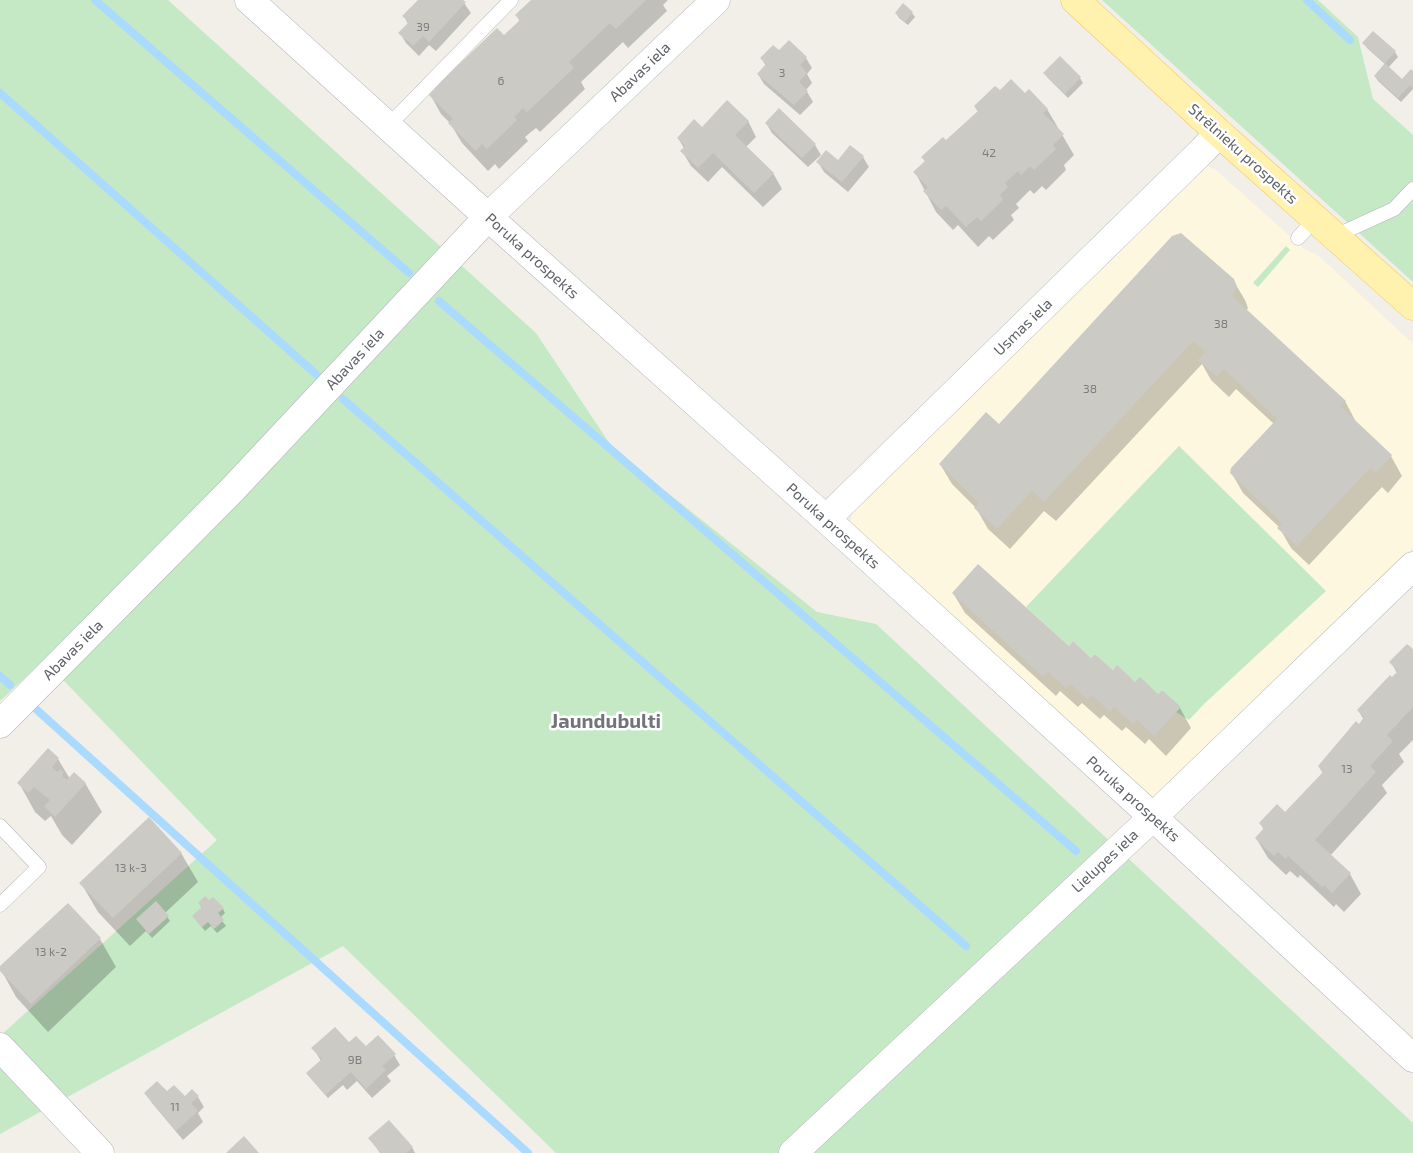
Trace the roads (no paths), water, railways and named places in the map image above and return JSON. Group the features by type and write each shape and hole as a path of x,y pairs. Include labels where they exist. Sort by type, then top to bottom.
{"main road":[{"name":"Strēlnieku prospekts","path":"1075,0 1219,133 1316,231 1413,306"}],"street":[{"name":"Poruka prospekts","path":"249,0 488,217 826,519 1153,817 1413,1058"},
{"name":"Abavas iela","path":"0,724 232,490 488,217 716,0"},
{"name":"Usmas iela","path":"826,519 1219,133"},
{"name":"Lielupes iela","path":"793,1153 1153,817 1413,566"},
{"path":"0,1047 100,1153"}],"lane":[{"path":"388,126 511,0"},
{"path":"1316,231 1394,209 1413,190"},
{"path":"0,826 39,867 0,905"}],"waterway":[{"path":"95,0 409,273"},
{"path":"1307,0 1350,40"},
{"path":"0,93 317,375"},
{"path":"439,301 1076,851"},
{"path":"343,399 966,946"},
{"path":"0,676 10,685"},
{"path":"37,710 528,1153"}],"district":[{"name":"Jaundubulti","path":"606,721"}]}
